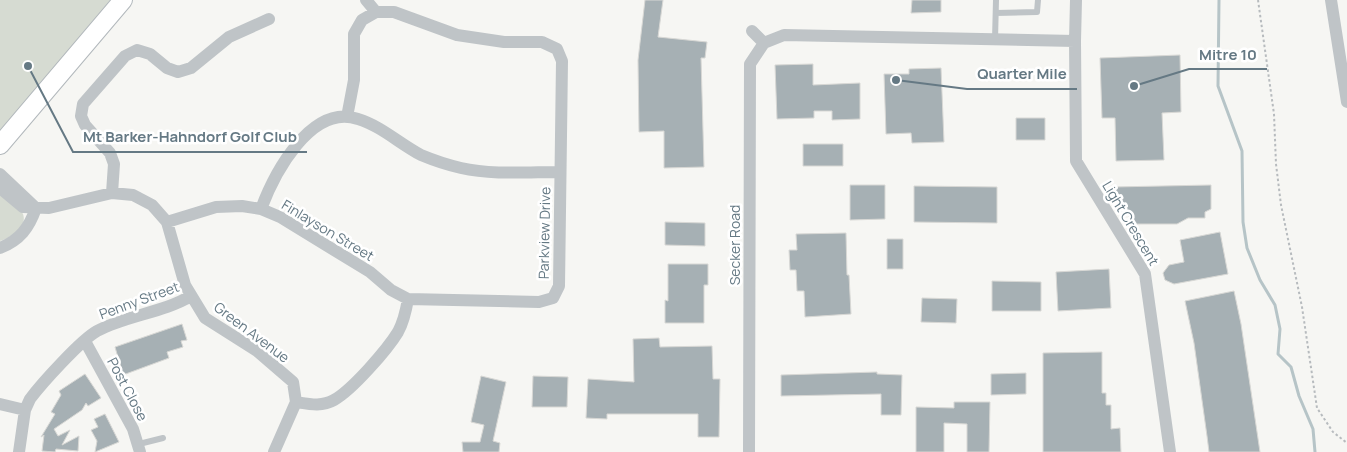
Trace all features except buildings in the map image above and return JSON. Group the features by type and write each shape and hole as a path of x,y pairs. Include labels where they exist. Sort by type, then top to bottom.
{"main road":[{"path":"0,146 124,0"}],"street":[{"path":"348,117 354,80 354,34 362,20 376,12 366,0"},
{"path":"752,31 764,43 784,35 1075,41 1076,0"},
{"path":"1331,0 1347,102"},
{"name":"Parkview Drive","path":"376,12 394,12 457,35 504,42 542,42 557,49 562,60 559,286 553,298 539,302 408,299"},
{"path":"112,193 114,164 110,153 85,125 81,116 83,104 125,56 137,50 150,54 167,68 178,72 191,68 229,37 269,19"},
{"name":"Light Crescent","path":"1075,41 1076,161 1145,274 1170,452"},
{"name":"Secker Road","path":"749,452 750,64 764,43"},
{"path":"261,209 269,190 292,150 314,128 330,119 348,117 372,126 422,155 462,168 560,172"},
{"path":"0,174 36,208 25,232 14,242 0,248"},
{"name":"Green Avenue","path":"0,188 23,207 50,208 112,193 133,196 152,205 167,222 185,285 205,318 257,351 293,382 296,402"},
{"name":"Finlayson Street","path":"167,222 216,207 242,206 261,209 280,217 370,272 391,290 408,299"},
{"name":"Penny Street","path":"19,452 25,410 37,390 85,341 96,332 115,323 174,306 191,296"},
{"path":"274,452 296,402 321,405 329,402 358,381 397,333 405,316 408,299"},
{"name":"Post Close","path":"85,341 120,402 139,448"},
{"path":"0,404 25,410"}],"lane":[{"path":"995,40 996,0"},
{"path":"996,13 1037,12 1038,0"},
{"path":"139,448 163,438"}],"path":[{"path":"1258,0 1274,114 1276,164 1281,205 1302,307 1317,408 1333,432 1347,442"}],"shaded area":[{"path":"0,0 111,0 0,132"},
{"path":"0,195 18,207 24,217 18,231 0,241"}],"waterway":[{"path":"1219,0 1218,86 1242,151 1243,222 1247,248 1260,280 1275,305 1280,329 1278,354 1291,367 1299,396 1313,429 1315,452"}],"place":[{"name":"Mt Barker-Hahndorf Golf Club","path":"28,66"},
{"name":"Quarter Mile","path":"896,80"},
{"name":"Mitre 10","path":"1134,86"}]}
